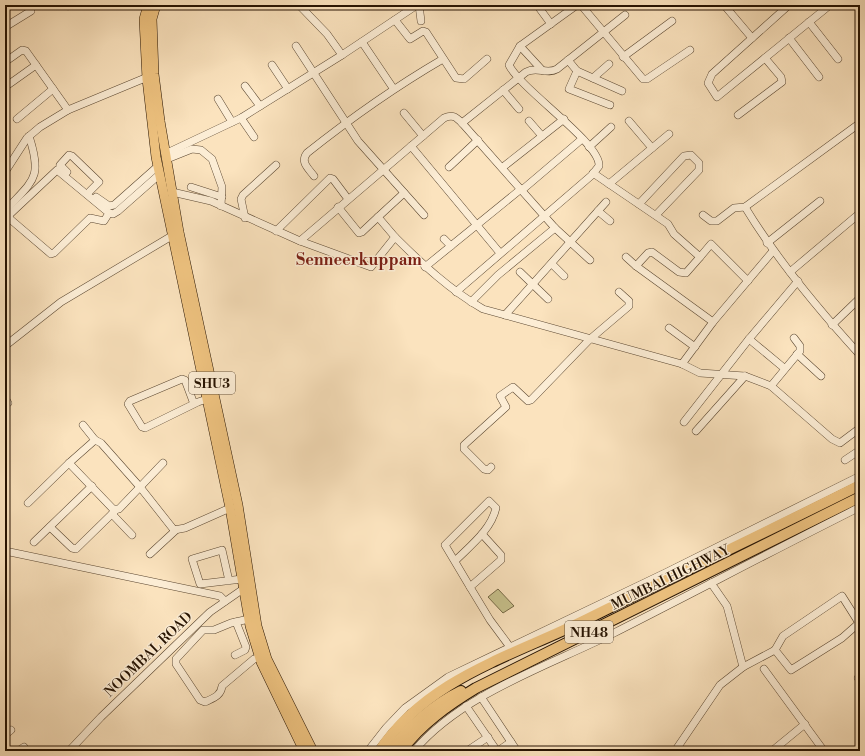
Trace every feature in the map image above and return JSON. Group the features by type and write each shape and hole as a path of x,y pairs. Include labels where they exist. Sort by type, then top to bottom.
{"highway":[{"name":"MUMBAI HIGHWAY","path":"653,583 801,515 860,485"},
{"name":"NH48","path":"793,536 801,528 860,497"},
{"name":"MUMBAI HIGHWAY","path":"401,751 423,727 448,706 476,688 793,536"},
{"name":"NH48","path":"379,751 389,736 408,715 450,683 653,583"},
{"path":"390,751 419,720 449,697 486,678 532,660"}],"main road":[{"name":"SHU3","path":"148,5 144,19 159,170 176,234 238,505 249,620 260,657 303,751"},
{"name":"SHU3","path":"156,5 152,19 150,76 167,156 176,234 207,399 246,584 257,626 267,659 313,751"}],"street":[{"path":"5,27 31,11 29,5"},
{"path":"299,5 327,34 342,55"},
{"path":"167,156 241,118 288,89 395,20 406,8 418,5 421,21"},
{"path":"536,5 551,24"},
{"path":"456,292 500,252 594,173 600,162 564,119 518,78 509,65 520,46 577,5"},
{"path":"581,5 639,77 645,80 690,50"},
{"path":"724,5 752,38"},
{"path":"789,5 708,79 709,88 717,97 809,22 822,7 830,5"},
{"path":"462,123 530,70 552,72 625,14"},
{"path":"395,20 410,39 423,31 426,32 452,74 460,80 467,77 487,59"},
{"path":"623,57 672,21"},
{"path":"809,22 838,58"},
{"path":"789,38 819,77"},
{"path":"362,42 393,88"},
{"path":"296,46 358,141 424,215"},
{"path":"520,46 542,70"},
{"path":"5,62 22,50 26,51 68,110"},
{"path":"738,115 782,82 781,77 765,58"},
{"path":"314,176 303,161 303,157 345,122 393,88 443,59"},
{"path":"568,60 577,71 622,91"},
{"path":"593,78 610,64"},
{"path":"5,87 36,65"},
{"path":"272,65 288,89"},
{"path":"577,71 569,89 610,105"},
{"path":"5,172 29,136 40,127 68,110 150,76"},
{"path":"245,86 260,106"},
{"path":"17,119 53,89"},
{"path":"503,90 519,109"},
{"path":"218,99 232,122"},
{"path":"404,113 423,136"},
{"path":"300,241 410,146 444,118 450,115 455,116 462,123 503,167 555,228 590,260"},
{"path":"241,118 254,137"},
{"path":"503,167 564,119"},
{"path":"529,121 542,136"},
{"path":"629,121 652,148"},
{"path":"703,215 711,221 717,221 734,208 745,207 860,123"},
{"path":"589,147 610,128"},
{"path":"609,184 669,134"},
{"path":"5,211 30,183 36,170 36,157 29,136"},
{"path":"425,267 582,139"},
{"path":"449,167 478,140"},
{"path":"410,146 478,224 500,252"},
{"path":"167,156 192,149 201,150 212,159 222,186 221,206"},
{"path":"90,191 99,182 72,156 69,155 60,165 90,191 109,206 114,205 159,170"},
{"path":"639,204 684,156 691,155 698,163 699,170 656,216"},
{"path":"245,218 241,199 243,195 276,165"},
{"path":"109,213 104,221 100,221 96,218 90,218 52,254 9,217 9,215 57,170 102,208 113,214 118,211 159,170"},
{"path":"594,173 668,224 674,234 700,257"},
{"path":"276,231 330,178 333,179 348,199"},
{"path":"191,186 222,197"},
{"path":"172,192 211,202 300,241 371,267 395,237"},
{"path":"338,208 359,233 362,232 404,193"},
{"path":"505,315 571,243 606,202"},
{"path":"766,242 820,202"},
{"path":"745,207 766,242 832,325 860,355"},
{"path":"96,218 95,215 102,208"},
{"path":"598,211 610,221"},
{"path":"790,272 860,213"},
{"path":"378,217 395,237 425,267 456,292 483,308 589,340 682,364 700,373 745,376 771,386 832,439 840,443 860,428"},
{"path":"471,302 498,275 555,228"},
{"path":"5,346 61,302 176,234"},
{"path":"444,239 451,246"},
{"path":"636,266 648,253 652,252 679,272 686,273 711,244 748,281"},
{"path":"682,364 713,322 773,250"},
{"path":"626,257 636,266 713,322"},
{"path":"552,264 564,276"},
{"path":"520,272 548,299"},
{"path":"684,422 798,281"},
{"path":"491,467 488,470 484,469 464,449 464,445 506,407 500,396 513,386 528,400 531,400 589,340 629,306 629,302 619,292"},
{"path":"832,325 860,298"},
{"path":"669,328 695,347"},
{"path":"771,386 801,348 794,338"},
{"path":"750,339 784,368"},
{"path":"797,354 821,376"},
{"path":"696,431 745,376"},
{"path":"194,404 184,380 182,379 130,401 128,404 142,426 145,428 207,399"},
{"path":"5,398 8,403 5,405"},
{"path":"83,425 95,440 101,443 140,487 165,521 174,530 176,530"},
{"path":"28,503 95,440"},
{"path":"845,460 860,450"},
{"path":"69,463 113,509 132,536"},
{"path":"50,527 72,548 76,549 114,512 119,509 163,463"},
{"path":"368,751 394,718 426,691 461,670 653,583 860,476"},
{"path":"34,542 92,486"},
{"path":"455,561 482,534 494,517 496,508 489,501 445,545 470,587 489,616 493,617 511,647"},
{"path":"414,751 440,724 466,706 711,583 793,536 860,507"},
{"path":"150,554 176,530 230,508"},
{"path":"470,587 500,560 500,555 482,534"},
{"path":"229,581 220,550 192,559 200,584 229,581 246,584"},
{"path":"5,551 220,596 225,601"},
{"path":"711,583 727,606 743,667"},
{"name":"NOOMBAL ROAD","path":"69,751 101,717 204,617 246,584"},
{"path":"675,751 720,685 743,667 775,650 783,636 842,596 860,624 842,638 791,670 775,650"},
{"path":"249,620 236,622 214,630 200,632 176,660 176,664 200,700 205,702 217,696 221,692 222,686 241,669 260,657"},
{"path":"235,655 246,650 236,622"},
{"path":"764,669 824,751"},
{"path":"860,675 858,678 860,680"},
{"path":"481,698 517,751"},
{"path":"466,706 498,751 511,742"},
{"path":"772,751 804,724"},
{"path":"5,735 11,730"},
{"path":"467,751 488,737"}],"shaded area":[{"path":"498,589 514,606 503,613 488,597"}],"district":[{"name":"Senneerkuppam","path":"359,259"}]}
